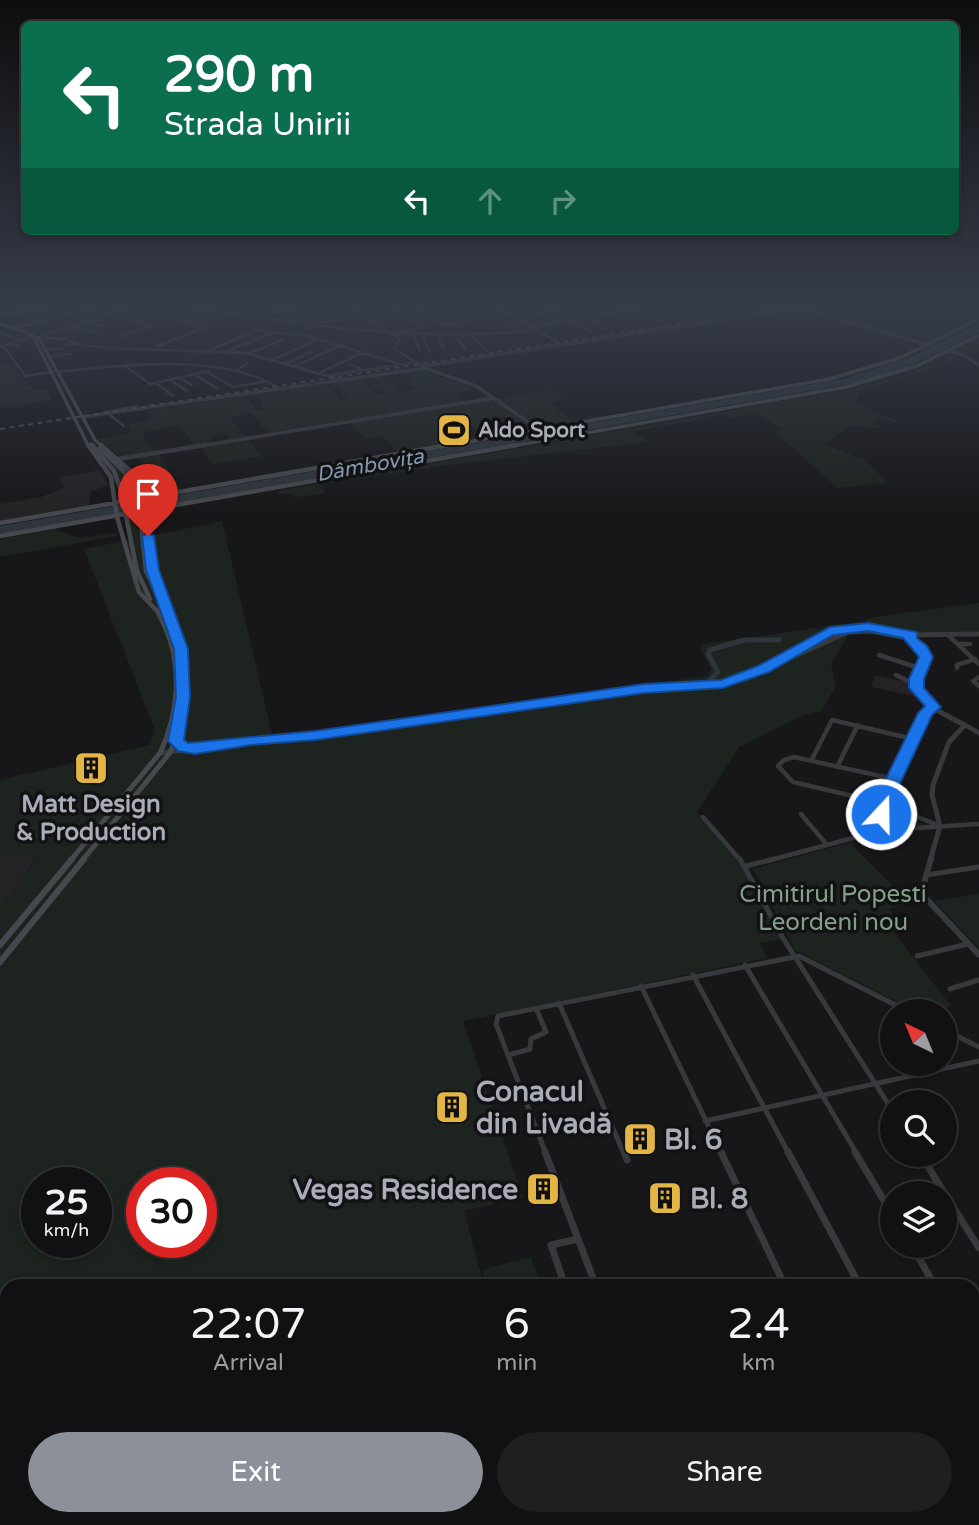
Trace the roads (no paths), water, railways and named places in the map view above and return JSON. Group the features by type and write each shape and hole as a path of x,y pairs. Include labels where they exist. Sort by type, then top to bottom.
{"main road":[{"path":"0,962 169,754 176,741 182,709 183,667 179,642 146,571 134,491 124,472 95,440 57,373"},
{"path":"57,373 91,451 111,477 117,517 136,586 157,611"},
{"path":"0,523 854,373"},
{"path":"0,536 836,389 894,373"},
{"path":"95,440 130,471 141,491 148,520 151,563 165,609"},
{"path":"0,945 160,752 172,723 176,677 172,643 139,579 122,493 114,471 89,442"},
{"path":"141,491 162,495"},
{"path":"95,506 109,502 114,494"},
{"path":"148,520 153,513 174,507"},
{"path":"98,520 120,525"}],"street":[{"path":"23,373 25,376 47,373"},
{"path":"135,373 148,383 197,373"},
{"path":"210,373 233,387 269,380"},
{"path":"240,373 269,380 280,389"},
{"path":"321,373 342,380"},
{"path":"328,375 338,373"},
{"path":"82,416 383,373"},
{"path":"442,373 466,382 494,398 540,430"},
{"path":"194,374 218,389"},
{"path":"179,378 192,385"},
{"path":"170,380 187,391"},
{"path":"156,383 173,396"},
{"path":"118,459 494,398"},
{"path":"107,413 138,406"},
{"path":"107,413 124,426"},
{"path":"764,669 834,629 859,626 908,636 925,653 916,685"},
{"path":"160,752 169,754 251,741 315,736 644,689 723,684 848,632 870,631 908,636 979,634"},
{"path":"947,634 977,662"},
{"path":"958,644 970,643"},
{"path":"879,655 922,669"},
{"path":"957,668 977,662"},
{"path":"896,675 916,685 920,695 933,707 979,733"},
{"path":"979,677 973,681 979,686"},
{"path":"883,830 883,803 926,713 933,707"},
{"path":"811,761 831,721 835,719 913,739"},
{"path":"838,766 858,725"},
{"path":"965,725 949,742 933,789 940,826 921,889 923,897 979,956"},
{"path":"176,741 184,747 195,749"},
{"path":"894,779 787,758 778,767 793,782 883,803 940,826"},
{"path":"800,814 827,845"},
{"path":"703,817 746,866 795,956 880,1090"},
{"path":"746,866 883,830 979,824"},
{"path":"925,875 976,867 979,874"},
{"path":"917,956 968,944"},
{"path":"593,1279 496,1018 693,975 795,956 807,958 884,999"},
{"path":"745,965 880,1193"},
{"path":"693,975 856,1279"},
{"path":"950,989 979,980"},
{"path":"640,986 782,1279"},
{"path":"559,1003 627,1160"},
{"path":"508,1055 530,1049 531,1039 546,1032 536,1008"},
{"path":"957,1036 979,1047"},
{"path":"705,1121 979,1060"},
{"path":"957,1213 979,1248"},
{"path":"563,1279 551,1245 578,1239"},
{"path":"919,1258 931,1279"}],"water":[{"name":"Dâmbovița","path":"861,373 887,373 854,383 0,534 0,526 842,379"}],"waterway":[{"path":"709,681 718,672 708,654 710,650 744,640 779,640"}],"railway":[{"path":"0,429 361,373"}],"place":[{"name":"Aldo Sport","path":"454,430"},
{"name":"Matt Design & Production","path":"91,768"},
{"name":"Conacul din Livadă","path":"452,1107"},
{"name":"Bl. 6","path":"640,1139"},
{"name":"Vegas Residence","path":"543,1189"},
{"name":"Bl. 8","path":"665,1198"}],"park label":[{"name":"Cimitirul Popesti Leordeni nou","path":"833,908"}]}
